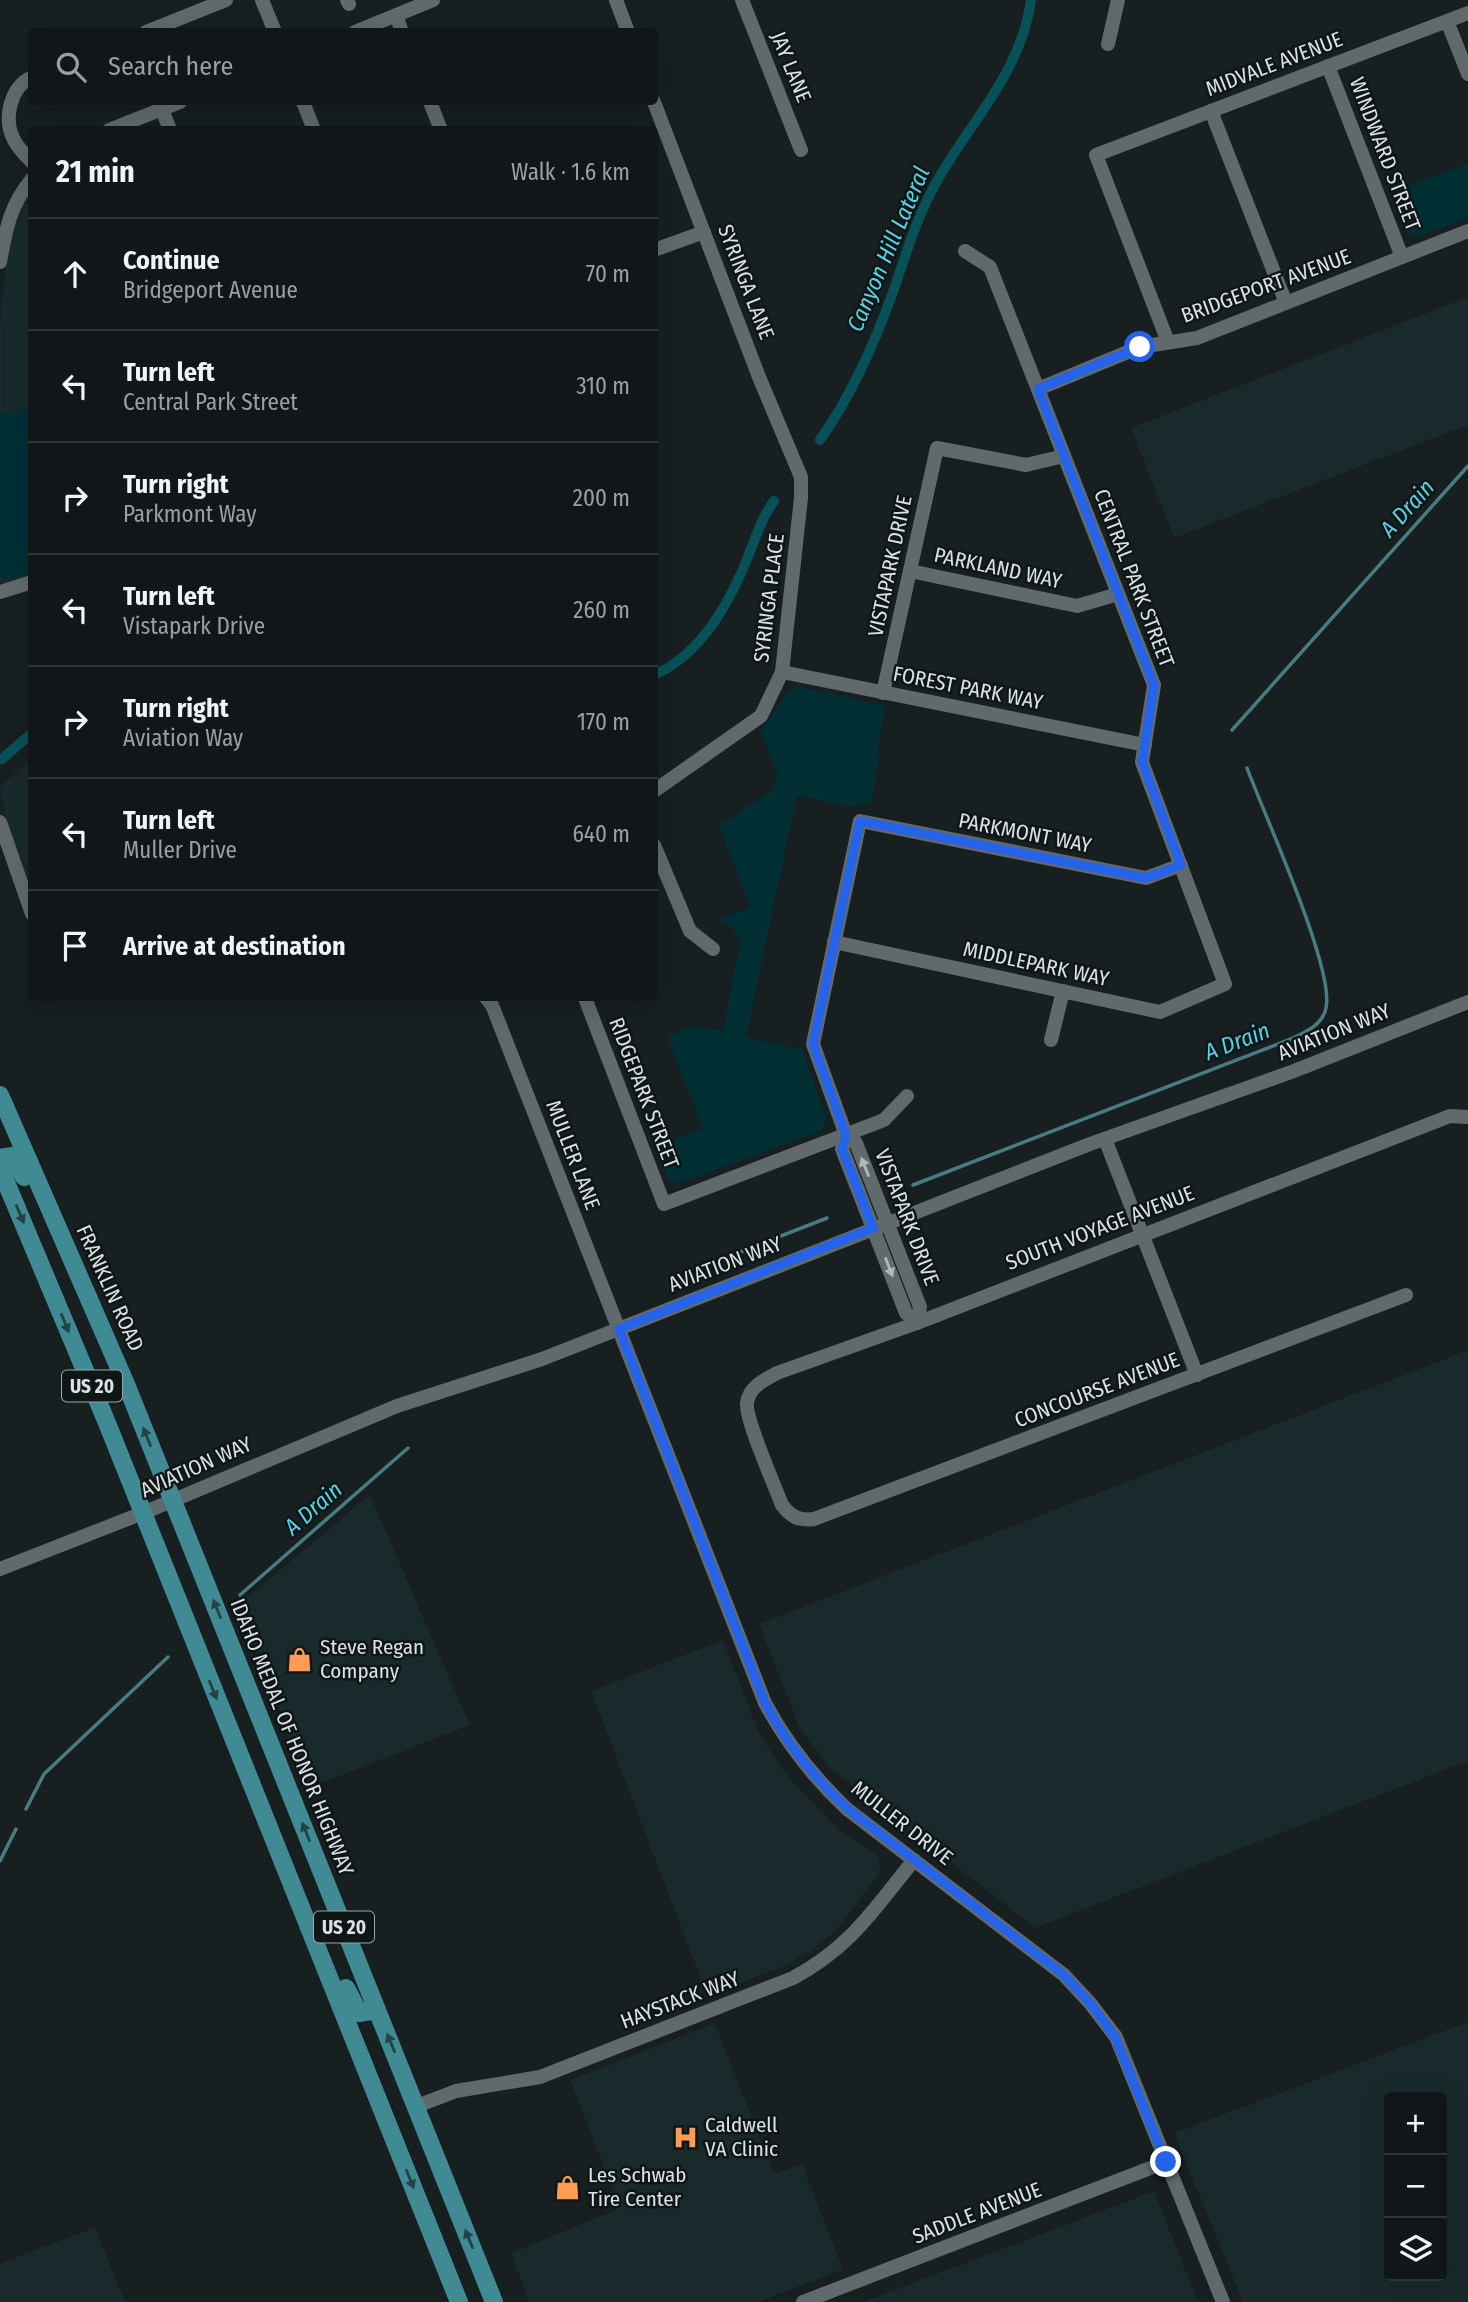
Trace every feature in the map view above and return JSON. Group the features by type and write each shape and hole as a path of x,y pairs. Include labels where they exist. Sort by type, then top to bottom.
{"main road":[{"name":"FRANKLIN ROAD","path":"0,1096 87,1293 173,1501"},
{"path":"0,1158 15,1158 59,1256 87,1293"},
{"name":"US 20","path":"0,1168 143,1513 459,2302"},
{"name":"IDAHO MEDAL OF HONOR HIGHWAY","path":"173,1501 494,2302"},
{"path":"270,1831 315,1913 353,2007 359,2013 377,2010"}],"street":[{"path":"156,28 226,0"},
{"path":"262,0 273,28"},
{"path":"365,28 433,0"},
{"path":"616,0 626,28"},
{"name":"JAY LANE","path":"742,0 801,150"},
{"path":"1108,44 1118,0"},
{"name":"MIDVALE AVENUE","path":"1168,342 1096,155 1468,13"},
{"path":"396,15 401,28"},
{"path":"1447,21 1468,74"},
{"name":"WINDWARD STREET","path":"1328,66 1402,257"},
{"path":"28,80 14,92 9,118 15,144 28,158"},
{"path":"119,126 172,105"},
{"path":"304,105 312,126"},
{"path":"431,105 439,126"},
{"name":"SYRINGA LANE","path":"655,105 801,477"},
{"path":"162,109 168,126"},
{"path":"1211,111 1286,303"},
{"path":"0,262 8,216 28,183"},
{"name":"BRIDGEPORT AVENUE","path":"1038,389 1106,358 1140,347 1198,338 1468,231"},
{"path":"658,249 704,232"},
{"name":"CENTRAL PARK STREET","path":"965,251 990,267 1154,685 1142,762 1225,984"},
{"name":"VISTAPARK DRIVE","path":"883,693 937,448 1026,465 1064,456"},
{"name":"SYRINGA PLACE","path":"658,788 761,716 782,672 801,477"},
{"name":"PARKLAND WAY","path":"910,571 1077,606 1118,594"},
{"path":"0,592 28,583"},
{"name":"FOREST PARK WAY","path":"782,672 1145,745"},
{"name":"VISTAPARK DRIVE","path":"860,821 813,1044 846,1135 856,1143 881,1226 920,1307 917,1323"},
{"name":"PARKMONT WAY","path":"860,821 1146,878 1181,865"},
{"path":"0,822 28,902"},
{"path":"658,855 690,931 713,949"},
{"name":"MIDDLEPARK WAY","path":"834,942 1160,1012 1225,984"},
{"path":"1051,1041 1063,992"},
{"name":"MULLER LANE","path":"489,1001 619,1329"},
{"name":"RIDGEPARK STREET","path":"586,1001 664,1204 846,1135"},
{"name":"AVIATION WAY","path":"0,1569 173,1501 386,1410 542,1359 1105,1139 1294,1071 1468,1002"},
{"path":"846,1135 884,1119 907,1096"},
{"name":"SOUTH VOYAGE AVENUE","path":"802,1521 789,1514 782,1505 747,1409 752,1390 761,1381 1450,1116 1468,1117"},
{"path":"1105,1139 1197,1375"},
{"name":"CONCOURSE AVENUE","path":"802,1521 828,1515 1406,1295"},
{"name":"MULLER DRIVE","path":"619,1329 765,1703 785,1741 816,1780 848,1809 1064,1975 1090,2003 1115,2037 1223,2302"},
{"name":"HAYSTACK WAY","path":"416,2106 456,2091 540,2077 793,1978 826,1961 855,1934 914,1860"},
{"name":"SADDLE AVENUE","path":"803,2302 1166,2162"}],"shaded area":[{"path":"1468,163 1468,218 1418,237 1405,231 1390,193"},
{"path":"28,197 28,577 0,584 0,325 6,264 14,223"},
{"path":"1468,297 1468,425 1174,538 1131,428"},
{"path":"28,409 28,573 14,578 0,577 0,414"},
{"path":"796,686 886,706 876,756 880,757 871,803 852,807 797,795 746,1037 795,1048 801,1046 827,1120 821,1131 677,1184 667,1178 655,1147 703,1128 667,1037 694,1026 723,1031 740,942 732,927 719,920 750,907 719,826 773,790 777,772 760,731 790,690"},
{"path":"28,761 28,887 8,830 0,787"},
{"path":"1468,1350 1468,1761 1035,1928 830,1768 800,1729 759,1624"},
{"path":"370,1495 470,1725 304,1790 283,1718 237,1606"},
{"path":"723,1640 759,1733 785,1773 837,1828 877,1856 881,1871 840,1926 813,1950 782,1967 707,1995 591,1691"},
{"path":"1468,2022 1468,2302 1243,2302 1174,2133"},
{"path":"715,2023 774,2174 802,2164 843,2269 759,2302 529,2302 511,2253 620,2208 570,2080"},
{"path":"1154,2191 1198,2302 863,2302"},
{"path":"95,2227 125,2302 0,2302 0,2264"}],"waterway":[{"name":"Canyon Hill Lateral","path":"820,440 842,405 870,350 915,228 937,181 1001,82 1014,57 1025,29 1031,0"},
{"name":"A Drain","path":"1232,730 1468,466"},
{"name":"Canyon Hill Lateral","path":"658,673 685,655 722,610 774,501"},
{"name":"Canyon Hill Lateral","path":"2,759 28,736"},
{"name":"A Drain","path":"913,1185 1291,1039 1312,1028 1321,1019 1326,1008 1326,988 1320,961 1296,891 1247,768"},
{"name":"A Drain","path":"725,1258 827,1218"},
{"name":"A Drain","path":"240,1595 408,1448"},
{"name":"A Drain","path":"26,1809 44,1774 168,1657"},
{"name":"A Drain","path":"0,1861 16,1829"}],"place":[{"name":"Steve Regan Company","path":"300,1659"},
{"name":"Caldwell VA Clinic","path":"685,2137"},
{"name":"Les Schwab Tire Center","path":"568,2187"}],"route":[{"path":"1140,347 1106,358 1038,389 1154,685 1142,762 1181,865 1146,878 860,821 813,1044 846,1135 842,1149 873,1228 619,1329 765,1703 785,1741 816,1780 848,1809 1064,1975 1090,2003 1115,2037 1166,2162"}]}
